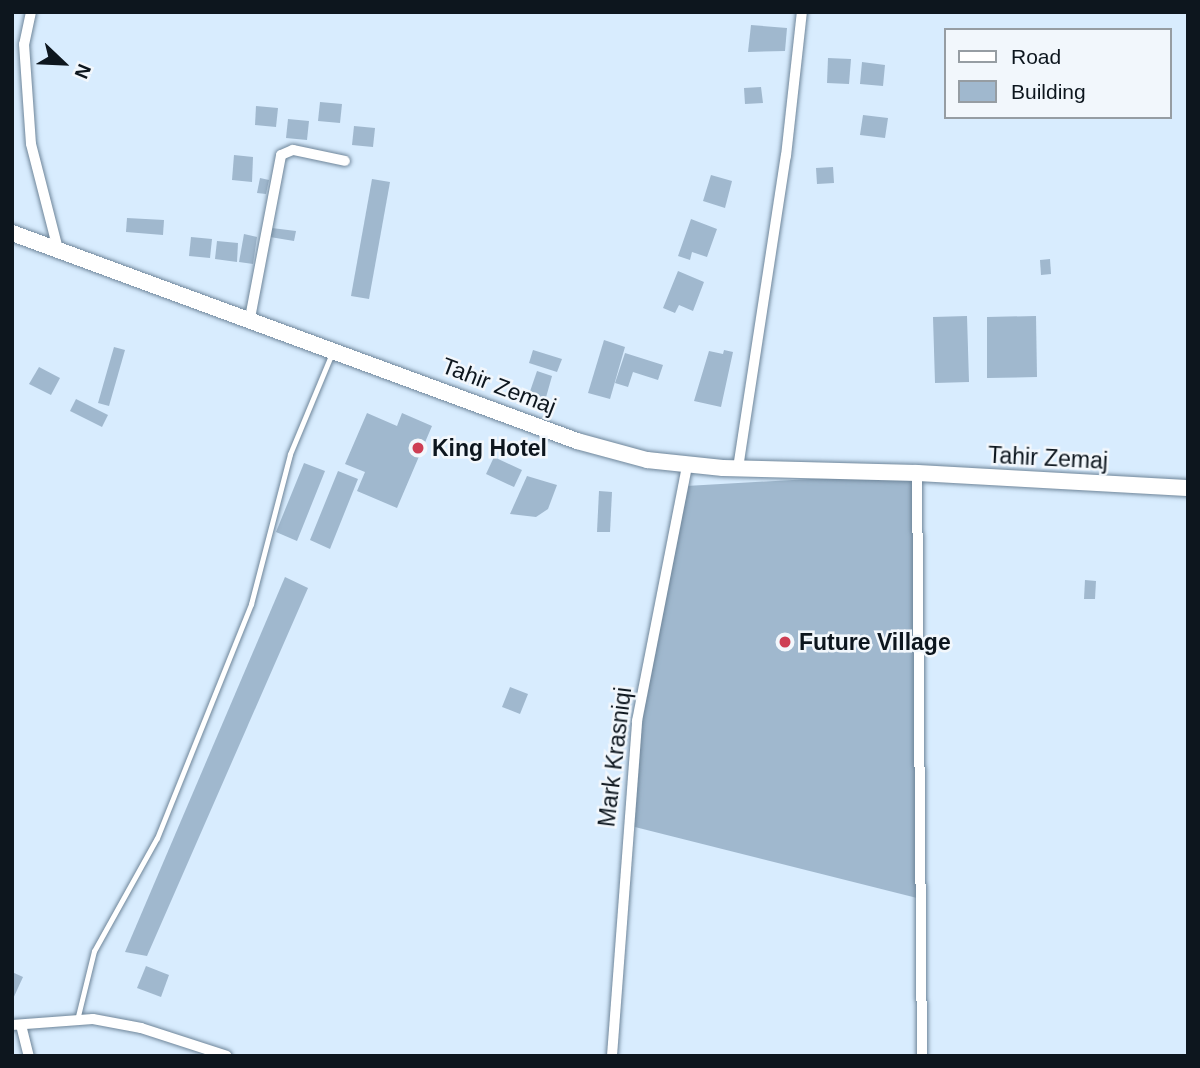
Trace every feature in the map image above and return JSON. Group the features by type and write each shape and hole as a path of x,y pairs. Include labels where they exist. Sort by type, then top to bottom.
{"main road":[{"name":"Tahir Zemaj","path":"12,233 59,253 334,348 577,441 687,466 917,473 1188,488"}],"street":[{"path":"31,12 24,44 31,144 59,253"},
{"path":"738,468 786,156 802,12"},
{"path":"250,318 279,157 293,150 345,161"},
{"name":"Mark Krasniqi","path":"612,1056 637,721 687,466"},
{"path":"917,473 922,1056"},
{"path":"29,1056 17,1025 77,1020 141,1028 227,1056"}],"lane":[{"path":"77,1020 94,951 157,838 251,604 290,454 334,348"}],"building":[{"path":"751,25 787,28 785,51 748,52"},
{"path":"828,58 851,59 849,84 827,83"},
{"path":"862,62 885,65 883,86 860,84"},
{"path":"761,87 763,103 745,104 744,88"},
{"path":"320,102 342,104 340,123 318,121"},
{"path":"256,106 278,108 276,127 255,125"},
{"path":"863,115 888,118 885,138 860,135"},
{"path":"288,119 309,121 307,140 286,138"},
{"path":"354,126 375,128 373,147 352,145"},
{"path":"234,155 253,157 252,182 232,180"},
{"path":"833,167 834,183 817,184 816,168"},
{"path":"711,175 732,181 725,208 703,201"},
{"path":"260,178 269,180 266,194 257,193"},
{"path":"372,179 390,182 369,299 351,296"},
{"path":"127,218 164,220 163,235 126,232"},
{"path":"691,219 717,229 707,257 692,252 690,260 678,256"},
{"path":"272,228 296,231 294,241 270,237"},
{"path":"244,234 257,237 253,264 239,262"},
{"path":"191,237 212,239 210,258 189,256"},
{"path":"217,241 238,243 237,262 215,259"},
{"path":"1050,259 1051,274 1041,275 1040,260"},
{"path":"678,271 704,282 693,311 679,305 675,313 663,308"},
{"path":"967,316 969,382 935,383 933,317"},
{"path":"1036,316 1037,377 987,378 987,317"},
{"path":"604,340 625,347 610,399 588,393"},
{"path":"114,347 125,350 109,406 98,403"},
{"path":"533,350 562,359 557,372 529,363"},
{"path":"724,350 733,352 721,407 694,401 709,351 723,354"},
{"path":"625,353 663,365 658,380 633,372 628,387 615,383"},
{"path":"39,367 60,378 51,395 29,384"},
{"path":"537,371 552,376 543,408 526,403"},
{"path":"76,399 108,415 102,427 70,411"},
{"path":"367,413 397,426 402,413 432,426 397,508 357,491 365,472 345,464"},
{"path":"494,457 522,470 514,487 486,474"},
{"path":"304,463 325,471 297,541 276,532"},
{"path":"338,471 358,479 330,549 310,540"},
{"name":"Future Village","path":"917,473 921,899 627,825 637,721 686,486"},
{"path":"527,476 557,485 548,509 536,517 510,514"},
{"path":"599,491 612,492 610,532 597,532"},
{"path":"285,577 308,588 147,956 125,952"},
{"path":"1085,580 1096,581 1095,599 1084,599"},
{"path":"510,687 528,694 520,714 502,707"},
{"path":"146,966 169,975 161,997 137,988"},
{"path":"12,972 23,977 12,1001"}],"place":[{"name":"King Hotel","path":"418,448"},
{"name":"Future Village","path":"785,642"}]}
